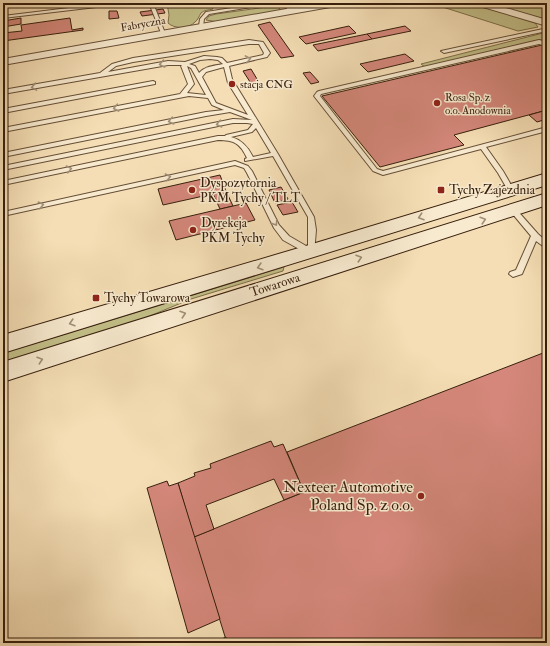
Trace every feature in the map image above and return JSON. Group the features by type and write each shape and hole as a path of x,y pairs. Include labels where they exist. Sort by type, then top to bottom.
{"street":[{"name":"Fabryczna","path":"3,62 336,3"},
{"path":"479,3 547,23"},
{"name":"Towarowa","path":"3,372 511,190 547,179"},
{"name":"Towarowa","path":"3,344 546,201"}],"lane":[{"path":"3,17 122,3"},
{"path":"151,3 163,33"},
{"path":"201,26 202,19 208,13 274,3"},
{"path":"284,3 292,10"},
{"path":"444,51 544,30 547,26"},
{"path":"100,75 114,65 122,62 249,42 261,43 267,52 265,56 211,68 204,71 199,77"},
{"path":"547,44 539,42 316,96 375,170 383,173 547,129"},
{"path":"185,64 198,59 211,58 220,60 225,64 229,71 229,80 275,154 310,217 316,261"},
{"path":"3,92 168,63 185,64 193,67 214,104 237,112 256,122"},
{"path":"182,95 191,84 184,66 185,64"},
{"path":"3,111 153,83"},
{"path":"3,130 182,95 196,94 210,97"},
{"path":"3,155 210,113 237,112"},
{"path":"3,168 233,121 256,122"},
{"path":"3,183 250,131 256,122"},
{"path":"218,138 237,140 245,148 251,159"},
{"path":"482,146 501,172 511,190"},
{"path":"3,214 275,154"},
{"path":"230,164 242,164 246,167 276,226 286,238 316,261"},
{"path":"514,210 535,236 547,246"},
{"path":"513,274 519,272 535,236"}],"shaded area":[{"path":"167,3 211,3 213,9 202,12 197,20 189,26 178,27 168,23 169,15"},
{"path":"430,3 471,3 535,23 538,27 518,31"},
{"path":"488,3 547,3 547,19 541,19"},
{"path":"274,6 280,7 279,11 218,22 206,20 209,16 216,14"},
{"path":"547,32 547,40 538,40 425,67 421,64"},
{"path":"284,267 283,271 191,299 140,320 3,363 3,353"}],"building":[{"path":"163,9 165,13 142,16 140,12"},
{"path":"109,11 117,11 119,18 109,19"},
{"path":"21,18 21,24 3,27 3,21"},
{"path":"70,18 72,30 83,28 83,30 3,41 3,33 22,31 21,25"},
{"path":"270,22 294,56 281,58 258,25"},
{"path":"349,26 356,33 306,44 299,37"},
{"path":"405,26 411,31 372,39 367,34"},
{"path":"367,34 372,39 318,51 313,45"},
{"name":"Rosa Sp. z o.o. Anodownia","path":"542,45 547,48 547,110 454,135 464,145 380,167 322,96"},
{"path":"405,54 414,61 368,72 360,64"},
{"path":"251,69 260,84 252,85 243,71"},
{"path":"310,72 319,82 311,84 303,73"},
{"path":"547,110 547,119 537,122 529,115"},
{"name":"Dyspozytornia PKM Tychy / TLT","path":"220,175 226,191 163,205 158,189"},
{"path":"281,187 288,199 275,203 269,190"},
{"path":"226,191 233,206 220,209 213,194"},
{"path":"292,202 298,212 283,215 277,205"},
{"name":"Dyrekcja PKM Tychy","path":"246,203 255,220 176,240 169,221"},
{"name":"Nexteer Automotive Poland Sp. z o.o.","path":"543,353 547,358 547,643 227,643 194,537 304,492 287,452"},
{"name":"Nexteer Automotive Poland Sp. z o.o.","path":"271,441 274,447 283,444 304,492 284,500 274,479 206,505 214,529 194,537 178,483 195,476 194,473 211,468 210,464"},
{"path":"167,481 169,486 178,483 220,619 188,633 147,488"},
{"path":"226,637 227,643 213,643"}],"place":[{"name":"stacja CNG","path":"232,84"},
{"name":"Rosa Sp. z o.o. Anodownia","path":"437,103"},
{"name":"Dyspozytornia PKM Tychy / TLT","path":"192,190"},
{"name":"Tychy Zajezdnia","path":"441,190"},
{"name":"Dyrekcja PKM Tychy","path":"193,230"},
{"name":"Tychy Towarowa","path":"96,298"},
{"name":"Nexteer Automotive Poland Sp. z o.o.","path":"421,496"}]}
